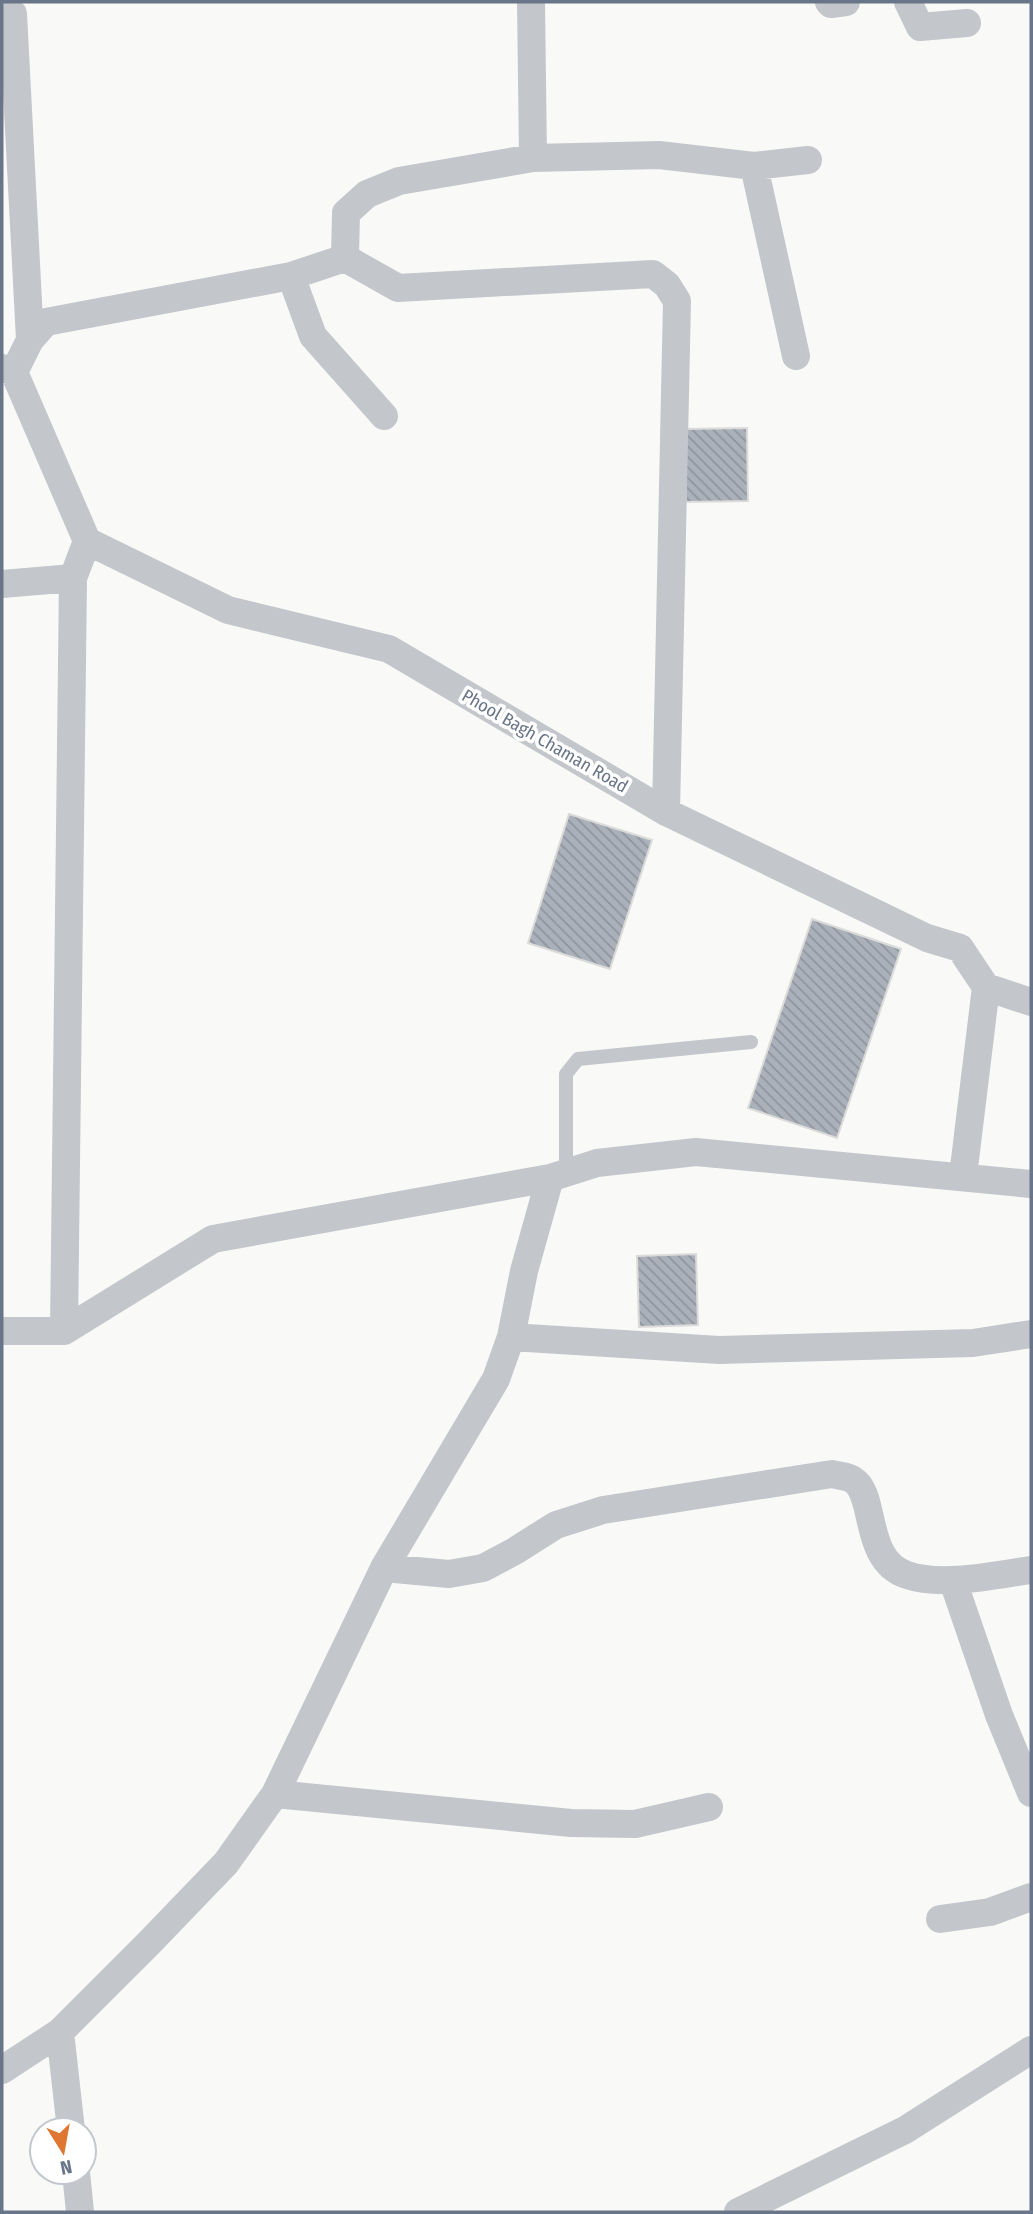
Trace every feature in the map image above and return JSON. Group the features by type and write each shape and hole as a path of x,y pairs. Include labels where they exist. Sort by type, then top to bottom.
{"street":[{"path":"531,2 533,158"},
{"path":"829,2 845,2"},
{"path":"908,2 920,27 967,23"},
{"path":"13,14 30,340"},
{"path":"345,258 346,214 367,194 399,181 533,158 659,155 754,166 808,160"},
{"path":"754,166 796,356"},
{"path":"64,1331 73,578 87,541 8,370 46,322 291,276 345,258 398,288 653,274 667,285 677,301 666,812"},
{"path":"291,276 313,336 384,416"},
{"name":"Phool Bagh Chaman Road","path":"87,541 228,610 389,649 666,812 927,938 960,948 986,987"},
{"path":"2,584 73,578"},
{"path":"964,1177 986,987 1031,1002"},
{"path":"2,1331 64,1331 213,1239 558,1176 597,1163 696,1152 1031,1184"},
{"path":"2,2070 60,2032 226,1863 275,1794 384,1568 496,1379 511,1337 524,1272 558,1176"},
{"path":"511,1337 719,1350 973,1343 1031,1334"},
{"path":"384,1568 449,1574 483,1569 556,1525 603,1510 832,1474 853,1480 861,1489 875,1540 886,1562 906,1575 953,1581 1031,1570"},
{"path":"953,1581 999,1715 1031,1793"},
{"path":"275,1794 571,1823 635,1824 709,1807"},
{"path":"940,1919 990,1912 1031,1897"},
{"path":"60,2032 69,2116"},
{"path":"738,2212 905,2130 1031,2050"},
{"path":"77,2186 80,2212"}],"lane":[{"path":"558,1176 566,1074 578,1059 751,1042"}],"building":[{"path":"747,428 748,501 686,502 685,429"},
{"path":"569,814 652,840 610,969 528,943"},
{"path":"812,919 901,949 837,1138 748,1108"},
{"path":"696,1254 698,1325 639,1327 637,1256"}]}
